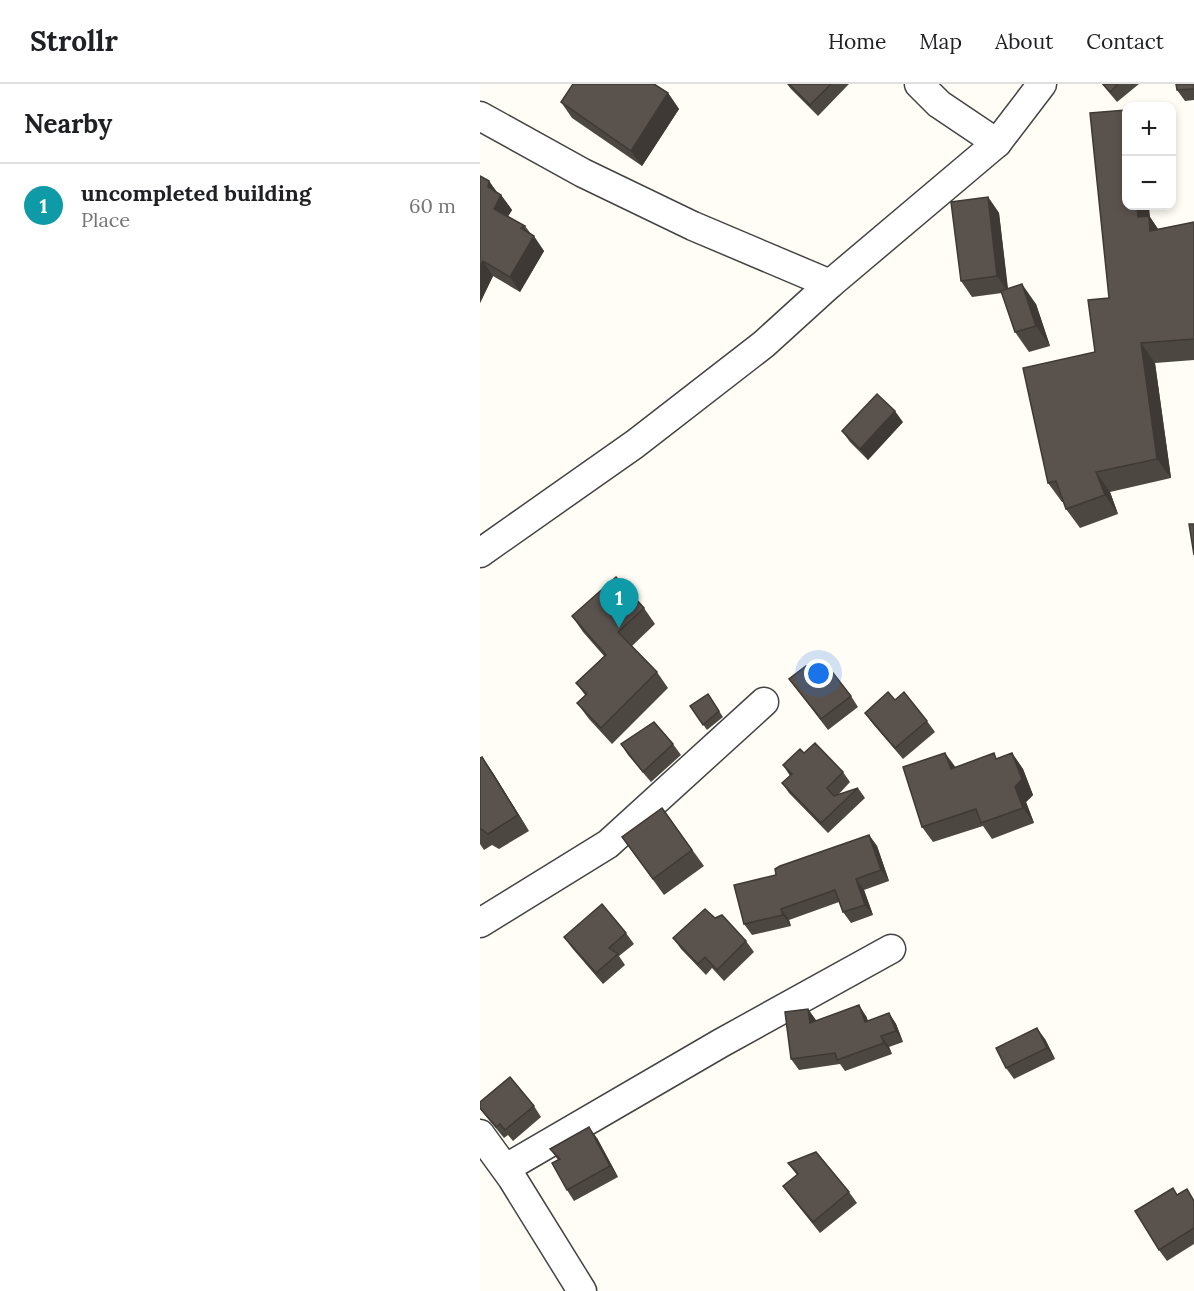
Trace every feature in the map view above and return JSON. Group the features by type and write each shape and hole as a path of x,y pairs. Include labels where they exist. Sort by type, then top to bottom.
{"street":[{"path":"918,84 939,104 997,143"},
{"path":"480,553 635,444 764,344 830,284 997,143 1042,84"},
{"path":"480,116 583,173 693,226 830,284"},
{"path":"480,923 608,844 764,702"},
{"path":"506,1168 721,1043 891,949"},
{"path":"480,1134 506,1168 582,1291"}],"building":[{"path":"573,84 654,84 668,93 631,151 561,102"},
{"path":"789,84 831,84 810,105"},
{"path":"1103,84 1118,84 1110,92"},
{"path":"1176,84 1194,84 1194,89 1177,90"},
{"path":"1122,110 1122,210 1137,210 1138,217 1149,216 1150,231 1194,222 1194,339 1141,343 1157,459 1096,472 1105,495 1066,509 1056,481 1048,483 1023,368 1095,352 1088,300 1109,298 1090,113"},
{"path":"480,176 489,181 488,187 501,195 494,209 525,226 521,228 534,236 510,277 483,261 480,267"},
{"path":"988,197 997,276 961,281 951,202"},
{"path":"1022,284 1036,326 1015,332 1001,291"},
{"path":"877,394 895,411 860,449 842,431"},
{"path":"1189,524 1194,524 1194,555"},
{"path":"616,577 644,608 618,632 657,672 601,728 577,703 587,694 576,683 606,655 572,616"},
{"path":"826,664 851,696 821,719 789,679 806,666 815,673"},
{"path":"888,692 895,700 904,692 927,721 895,748 865,713"},
{"path":"708,694 719,711 703,725 690,706"},
{"path":"654,722 673,744 643,772 621,744"},
{"path":"815,743 843,772 827,788 834,796 858,788 821,823 782,783 792,774 783,765 800,749 804,753"},
{"path":"945,753 951,769 994,753 996,759 1012,753 1022,779 1015,787 1023,808 981,823 976,809 922,827 903,767"},
{"path":"482,757 518,815 488,834 480,830 480,758"},
{"path":"662,808 692,850 653,879 622,837"},
{"path":"869,835 881,870 856,879 865,905 843,912 835,890 781,909 783,915 744,924 734,885 776,875 775,869 780,866"},
{"path":"602,904 626,933 609,948 618,954 596,973 564,937"},
{"path":"705,909 715,918 722,915 746,941 717,970 705,957 698,964 673,938"},
{"path":"859,1005 865,1022 889,1013 896,1031 881,1036 884,1043 837,1060 835,1053 791,1059 785,1012 808,1009 810,1023"},
{"path":"1037,1028 1047,1048 1006,1068 996,1048"},
{"path":"510,1077 534,1106 505,1130 500,1124 496,1127 480,1108 480,1102"},
{"path":"589,1127 610,1166 567,1190 552,1163 560,1159 550,1149"},
{"path":"816,1152 849,1192 813,1222 783,1186 798,1174 788,1163"},
{"path":"1173,1188 1177,1195 1187,1189 1194,1201 1194,1228 1159,1250 1135,1211"}],"place":[{"name":"uncompleted building","path":"619,628"}]}
